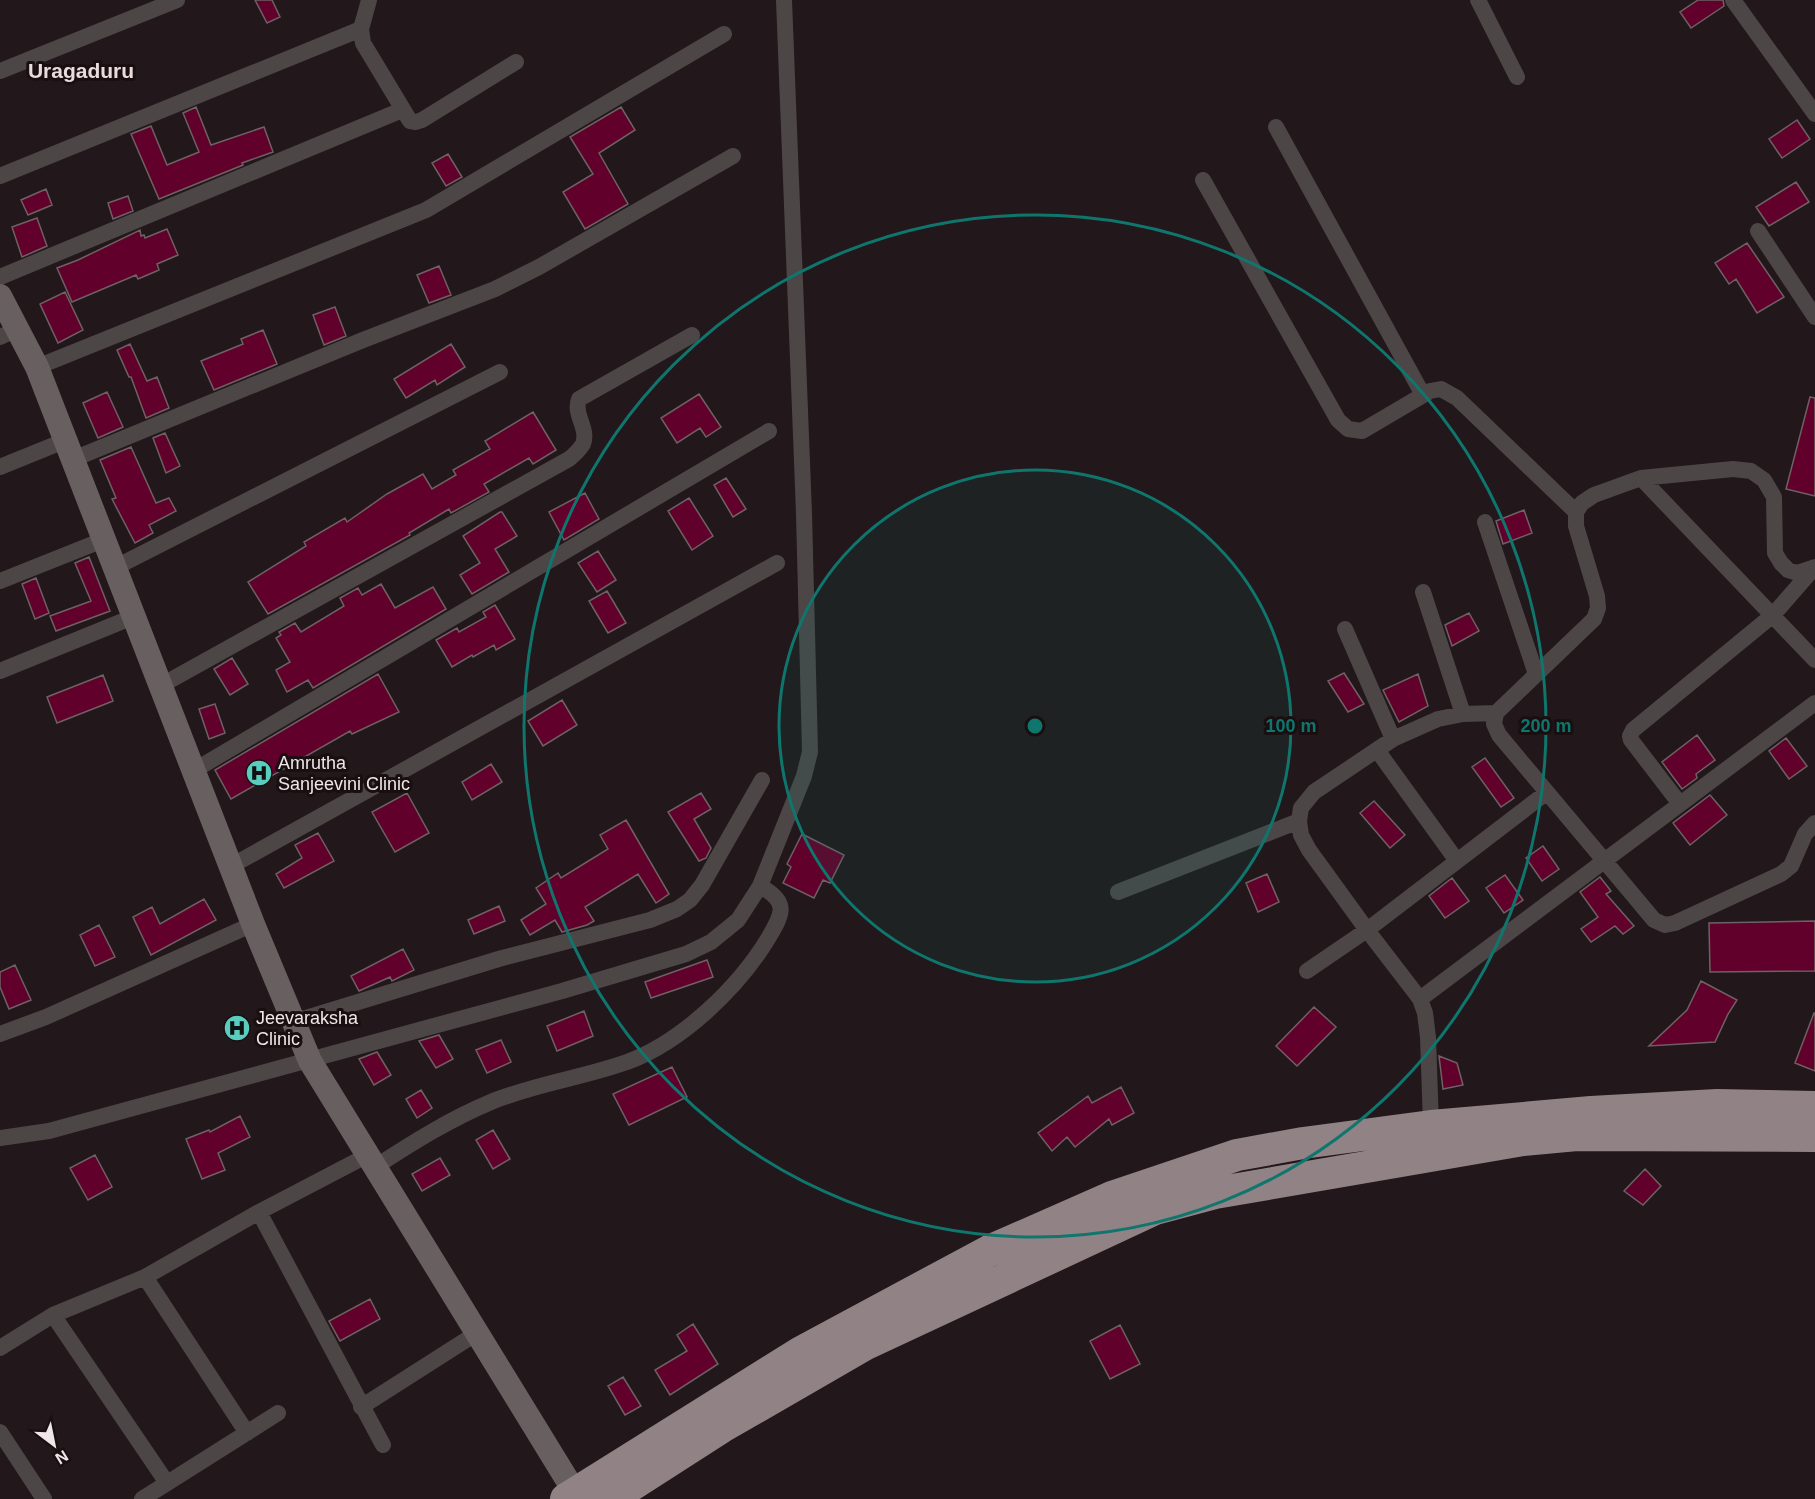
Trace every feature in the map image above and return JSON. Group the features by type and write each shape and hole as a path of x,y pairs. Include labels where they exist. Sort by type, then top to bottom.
{"highway":[{"path":"610,1499 722,1426 866,1344 1237,1155 1303,1143 1431,1126 1666,1107 1717,1105 1815,1107"},
{"path":"574,1497 801,1352 840,1330 886,1308 989,1251 1112,1197 1215,1193 1523,1140 1577,1135 1815,1136"}],"main road":[{"path":"0,296 8,333 37,367 193,771 302,1043 574,1497"}],"street":[{"path":"0,71 177,0"},
{"path":"369,0 362,29 363,43 410,121 422,120 516,62"},
{"path":"302,1043 686,954 711,942 738,920 760,886 804,776 810,752 804,513 784,0"},
{"path":"1479,0 1517,77"},
{"path":"1733,0 1815,114"},
{"path":"0,177 362,29"},
{"path":"37,367 426,210 724,34"},
{"path":"0,277 402,110"},
{"path":"1276,127 1423,395"},
{"path":"0,467 68,450 495,289 539,267 733,156"},
{"path":"1203,180 1338,420 1348,429 1362,431 1430,391 1441,389 1457,398 1576,512"},
{"path":"1758,231 1815,317"},
{"path":"160,686 569,459 582,445 585,434 576,407 579,399 692,335"},
{"path":"114,568 500,372"},
{"path":"193,771 769,431"},
{"path":"1815,566 1797,573 1788,570 1781,563 1775,553 1774,497 1764,480 1750,471 1733,469 1641,477 1594,495 1582,503 1576,512 1576,526 1597,596 1598,608 1594,619 1496,713 1494,724 1499,735 1546,794 1654,920 1665,924 1675,923 1781,874 1791,866 1805,834 1815,823"},
{"path":"1641,477 1815,660"},
{"path":"1485,522 1536,674"},
{"path":"0,581 103,540"},
{"path":"231,866 777,563"},
{"path":"1680,804 1631,740 1633,730 1773,615 1815,566"},
{"path":"1423,592 1463,714"},
{"path":"0,671 133,617"},
{"path":"1345,629 1393,739"},
{"path":"1420,999 1815,703"},
{"path":"1431,1126 1428,1037 1425,1013 1420,999 1310,850 1301,835 1299,821 1301,808 1314,792 1393,739 1438,719 1463,714 1496,713"},
{"path":"1377,750 1457,861"},
{"path":"0,1138 49,1131 302,1043 502,958 650,920 677,909 690,900 702,885 762,780"},
{"path":"1307,971 1367,930 1546,794"},
{"path":"1118,892 1299,821"},
{"path":"0,1348 53,1315 145,1277 259,1212 371,1161 491,1102 628,1062 678,1035 727,992 761,950 781,917 780,906 776,898 760,886"},
{"path":"0,1034 46,1017 253,924"},
{"path":"259,1212 383,1445"},
{"path":"145,1277 247,1433"},
{"path":"53,1315 167,1483"},
{"path":"361,1407 477,1333"},
{"path":"142,1499 278,1413"},
{"path":"0,1432 44,1499"}],"building":[{"path":"255,0 272,0 280,17 267,23"},
{"path":"1698,0 1723,0 1724,6 1691,28 1680,12"},
{"path":"196,107 211,145 264,127 273,152 159,199 131,134 151,126 167,165 199,152 183,113"},
{"path":"621,107 635,130 599,153 628,204 585,229 563,192 593,174 570,137"},
{"path":"1797,120 1810,139 1782,158 1769,139"},
{"path":"448,154 462,177 446,186 432,163"},
{"path":"1796,182 1809,202 1769,226 1756,207"},
{"path":"46,189 52,205 28,215 21,200"},
{"path":"128,196 133,211 113,219 108,203"},
{"path":"37,218 47,246 22,257 12,227"},
{"path":"167,229 178,255 157,264 159,270 138,279 136,275 72,302 57,268 140,230 141,236 144,235 145,238"},
{"path":"1747,243 1784,297 1757,313 1736,279 1729,284 1715,263"},
{"path":"439,266 451,295 429,303 417,275"},
{"path":"65,292 83,330 58,343 40,304"},
{"path":"335,307 346,336 324,345 313,315"},
{"path":"263,330 277,364 214,390 201,361 243,344 241,339"},
{"path":"130,344 147,381 157,377 169,408 146,418 131,377 117,350"},
{"path":"451,344 465,367 437,385 435,380 406,398 394,379"},
{"path":"107,392 123,427 98,438 83,403"},
{"path":"699,394 721,427 706,437 700,428 677,443 661,418"},
{"path":"1810,397 1815,398 1815,496 1786,489"},
{"path":"533,412 556,450 533,464 529,458 484,484 489,492 451,513 449,509 409,533 410,535 268,614 248,582 306,546 304,542 345,518 347,522 387,494 423,474 432,489 456,475 453,470 490,449 485,441"},
{"path":"165,433 180,466 166,473 153,438"},
{"path":"131,447 156,503 169,498 176,511 149,525 153,533 135,543 112,499 116,498 100,460"},
{"path":"726,478 746,509 733,517 714,485"},
{"path":"585,493 599,519 564,540 549,512"},
{"path":"689,498 713,536 692,550 668,511"},
{"path":"1524,510 1532,533 1503,544 1496,521"},
{"path":"500,512 517,536 495,549 509,572 472,594 460,575 480,563 463,536"},
{"path":"598,551 616,580 597,592 578,563"},
{"path":"89,557 110,611 56,631 50,616 91,601 75,563"},
{"path":"36,578 49,613 35,619 22,584"},
{"path":"381,584 395,608 433,587 446,609 313,688 308,680 287,692 276,670 290,662 276,638 281,635 279,632 295,623 301,632 344,606 340,598 358,588 362,595"},
{"path":"607,591 626,623 608,633 589,601"},
{"path":"495,605 515,639 496,650 494,645 452,667 436,640 457,628 459,632 486,617 483,612"},
{"path":"1469,613 1479,631 1452,646 1445,625"},
{"path":"232,658 248,684 230,695 214,669"},
{"path":"1344,673 1364,704 1348,712 1328,681"},
{"path":"378,674 399,712 352,734 350,731 231,799 215,770"},
{"path":"1418,674 1428,706 1399,722 1383,690"},
{"path":"103,675 113,701 57,723 47,697"},
{"path":"562,700 577,725 543,746 528,721"},
{"path":"215,704 225,733 209,739 199,709"},
{"path":"1697,735 1715,760 1696,774 1697,778 1682,789 1662,762"},
{"path":"1786,738 1807,766 1789,779 1769,751"},
{"path":"1485,758 1514,798 1501,807 1472,767"},
{"path":"491,764 502,782 472,800 462,782"},
{"path":"407,793 429,833 395,852 372,812"},
{"path":"701,793 711,809 694,819 711,848 706,858 699,861 668,812"},
{"path":"1710,795 1727,815 1690,845 1673,823"},
{"path":"1374,801 1405,835 1390,848 1360,813"},
{"path":"626,820 669,894 656,903 638,874 585,907 594,921 587,925 562,932 555,920 530,935 521,920 546,904 536,888 558,873 561,878 608,849 600,835"},
{"path":"318,833 334,861 284,888 276,874 302,858 295,845"},
{"path":"802,834 844,855 830,883 823,880 814,898 783,883 791,867 787,864"},
{"path":"1543,846 1559,869 1542,881 1526,858"},
{"path":"1267,874 1279,902 1258,912 1246,883"},
{"path":"1505,875 1523,900 1504,913 1486,888"},
{"path":"1600,877 1611,891 1606,894 1634,926 1623,934 1615,926 1591,942 1581,929 1598,917 1580,892"},
{"path":"1452,878 1469,901 1445,918 1429,896"},
{"path":"204,899 216,920 151,955 133,917 152,907 160,924"},
{"path":"499,906 505,921 474,934 468,920"},
{"path":"1815,921 1815,971 1710,972 1709,923"},
{"path":"99,925 115,957 95,966 80,935"},
{"path":"403,949 414,970 392,981 390,977 359,991 351,976"},
{"path":"707,960 713,977 651,998 645,982"},
{"path":"15,965 31,1000 9,1009 0,987 0,972"},
{"path":"1701,981 1737,1000 1715,1042 1649,1046 1687,1010"},
{"path":"1314,1007 1336,1027 1297,1066 1276,1046"},
{"path":"584,1011 593,1036 557,1051 547,1026"},
{"path":"1815,1013 1815,1071 1795,1063"},
{"path":"439,1035 453,1059 436,1068 419,1041"},
{"path":"501,1040 511,1062 487,1073 476,1050"},
{"path":"377,1052 391,1075 374,1085 359,1059"},
{"path":"1439,1056 1457,1063 1463,1085 1443,1089"},
{"path":"672,1067 687,1097 629,1125 613,1094"},
{"path":"1121,1087 1134,1113 1112,1125 1109,1119 1075,1147 1067,1137 1052,1151 1038,1133 1088,1096 1092,1103"},
{"path":"421,1090 432,1108 417,1118 406,1099"},
{"path":"240,1116 250,1137 218,1153 225,1170 202,1179 186,1139 209,1130 210,1132"},
{"path":"493,1130 510,1159 493,1169 476,1140"},
{"path":"95,1155 112,1187 88,1200 70,1168"},
{"path":"440,1158 450,1175 422,1191 412,1174"},
{"path":"1645,1169 1661,1186 1643,1205 1624,1191"},
{"path":"370,1299 380,1319 340,1341 329,1321"},
{"path":"693,1324 718,1364 670,1395 655,1370 687,1351 677,1335"},
{"path":"1120,1325 1140,1364 1110,1379 1090,1341"},
{"path":"623,1377 641,1406 625,1415 608,1386"}],"place":[{"name":"Amrutha Sanjeevini Clinic","path":"259,773"},
{"name":"Jeevaraksha Clinic","path":"237,1028"}],"district":[{"name":"Uragaduru","path":"81,71"}]}
